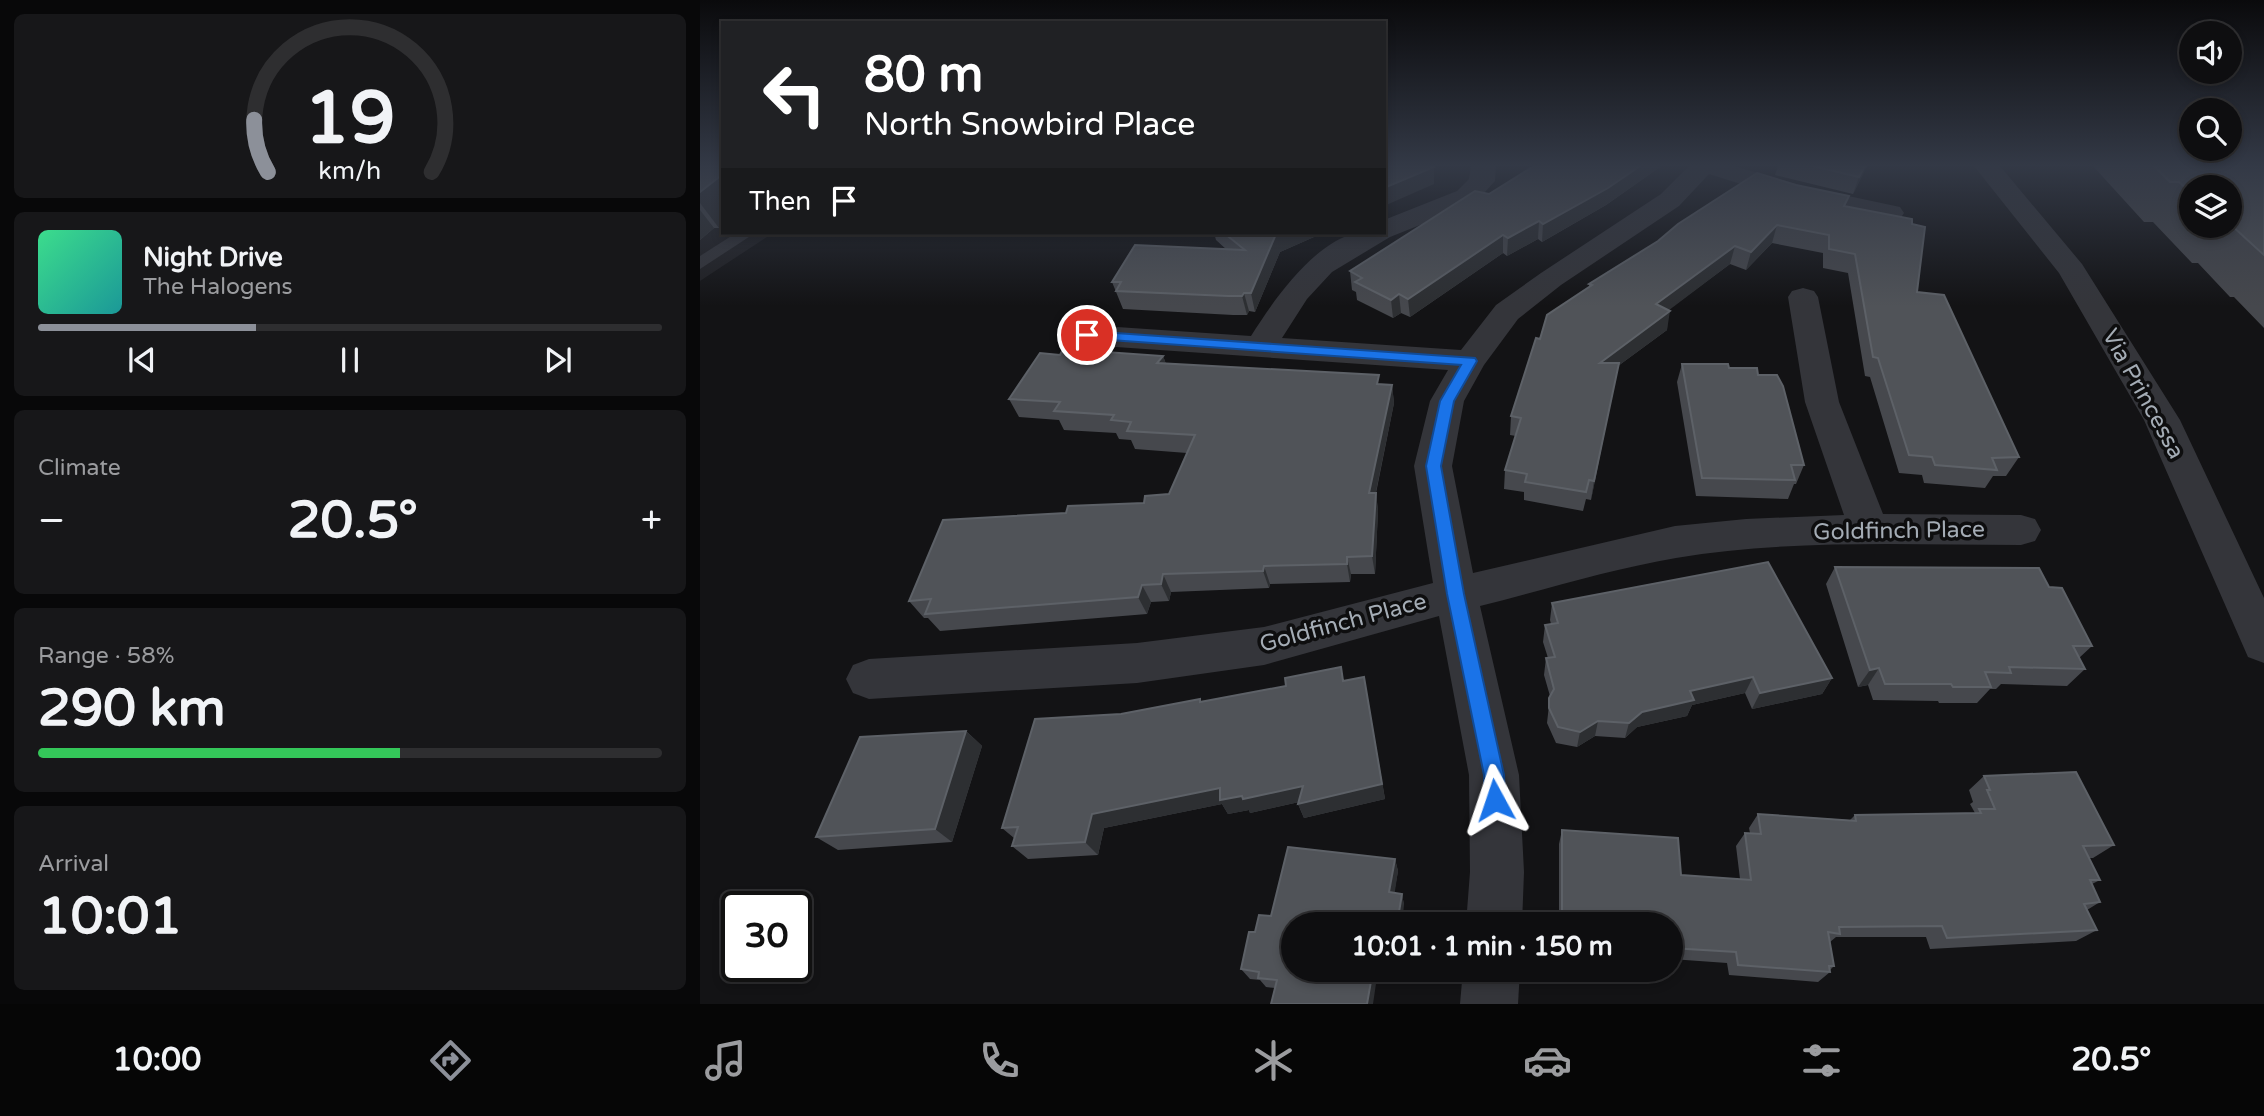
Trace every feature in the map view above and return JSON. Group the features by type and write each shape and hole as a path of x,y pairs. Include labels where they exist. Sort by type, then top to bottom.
{"street":[{"path":"1386,229 1427,213"},
{"path":"1495,912 1497,872 1494,775 1456,594 1433,466 1447,401 1470,361 1507,312 1551,279 1651,213"},
{"name":"Via Princessa","path":"2025,213 2072,270 2162,420 2264,644"},
{"path":"1259,347 1296,289 1330,258 1374,235"},
{"path":"1803,297 1822,402 1869,530"},
{"path":"1087,335 1470,361"},
{"name":"Goldfinch Place","path":"869,679 1137,663 1264,646 1456,594 1675,542 1746,534 1869,530 2021,530"},
{"path":"1489,1004 1491,982"}],"lane":[{"path":"700,264 744,235"}],"shaded area":[{"path":"700,213 721,213 721,235 770,235 700,281"}],"building":[{"path":"1441,213 1563,213 1543,224 1539,221 1508,238 1503,235 1408,299 1399,294 1391,300 1355,282 1362,278 1350,271"},
{"path":"1695,213 1880,213 1912,219 1912,224 1925,227 1917,292 1944,295 2019,457 1992,458 1997,470 1935,465 1932,457 1909,455 1878,358 1873,357 1855,254 1829,249 1829,235 1777,225 1751,252 1735,246 1656,304 1670,311 1600,363 1619,363 1594,481 1589,480 1586,492 1525,482 1527,474 1505,470 1521,418 1511,416 1536,338 1540,339 1547,315 1592,285 1589,284 1658,241"},
{"path":"2242,213 2264,213 2264,255 2242,235"},
{"path":"1226,235 1276,235 1251,293 1244,293 1242,296 1116,291 1121,282 1112,282 1135,245 1245,250"},
{"path":"1063,349 1163,356 1157,363 1379,375 1377,384 1392,385 1369,493 1376,493 1372,556 1347,557 1347,564 1264,566 1263,571 1163,574 1161,584 1142,585 1138,597 925,614 931,599 909,601 943,520 1066,513 1068,506 1144,503 1145,496 1169,494 1195,435 1127,431 1131,422 1111,420 1114,415 1054,411 1060,402 1009,399 1040,353 1060,355"},
{"path":"1682,364 1728,364 1729,368 1757,368 1758,375 1777,375 1783,386 1804,465 1791,465 1795,480 1702,478"},
{"path":"1768,562 1832,678 1760,693 1753,677 1690,691 1694,700 1642,712 1629,723 1598,721 1580,732 1558,727 1549,708 1549,698 1554,689 1546,658 1555,657 1545,625 1558,623 1552,603"},
{"path":"1835,567 2039,568 2049,587 2062,588 2092,646 2073,646 2085,669 2009,667 2011,673 1985,672 1991,687 1885,684 1879,668 1870,670"},
{"path":"1341,667 1343,681 1364,677 1382,784 1298,804 1303,786 1243,799 1242,796 1220,800 1220,788 1092,814 1085,842 1012,846 1018,827 1002,828 1035,719 1121,714 1200,699 1200,702 1286,686 1285,678"},
{"path":"966,731 935,829 816,837 860,737"},
{"path":"2076,772 2114,845 2083,846 2100,880 2090,880 2100,902 2084,904 2097,930 1947,938 1942,926 1839,927 1840,934 1828,932 1834,966 1829,966 1830,972 1738,965 1736,952 1683,949 1683,912 1562,912 1562,830 1678,838 1681,875 1751,880 1745,833 1761,834 1758,814 1856,821 1855,815 1981,813 1979,809 1995,809 1984,776"},
{"path":"1288,847 1395,859 1389,892 1402,894 1399,912 1281,912 1281,982 1371,982 1367,1004 1271,1004 1277,980 1258,978 1259,972 1241,969 1249,932 1255,932 1259,915 1271,916"}],"route":[{"path":"1087,335 1470,361 1447,401 1433,466 1456,594 1494,775 1495,800"}]}
